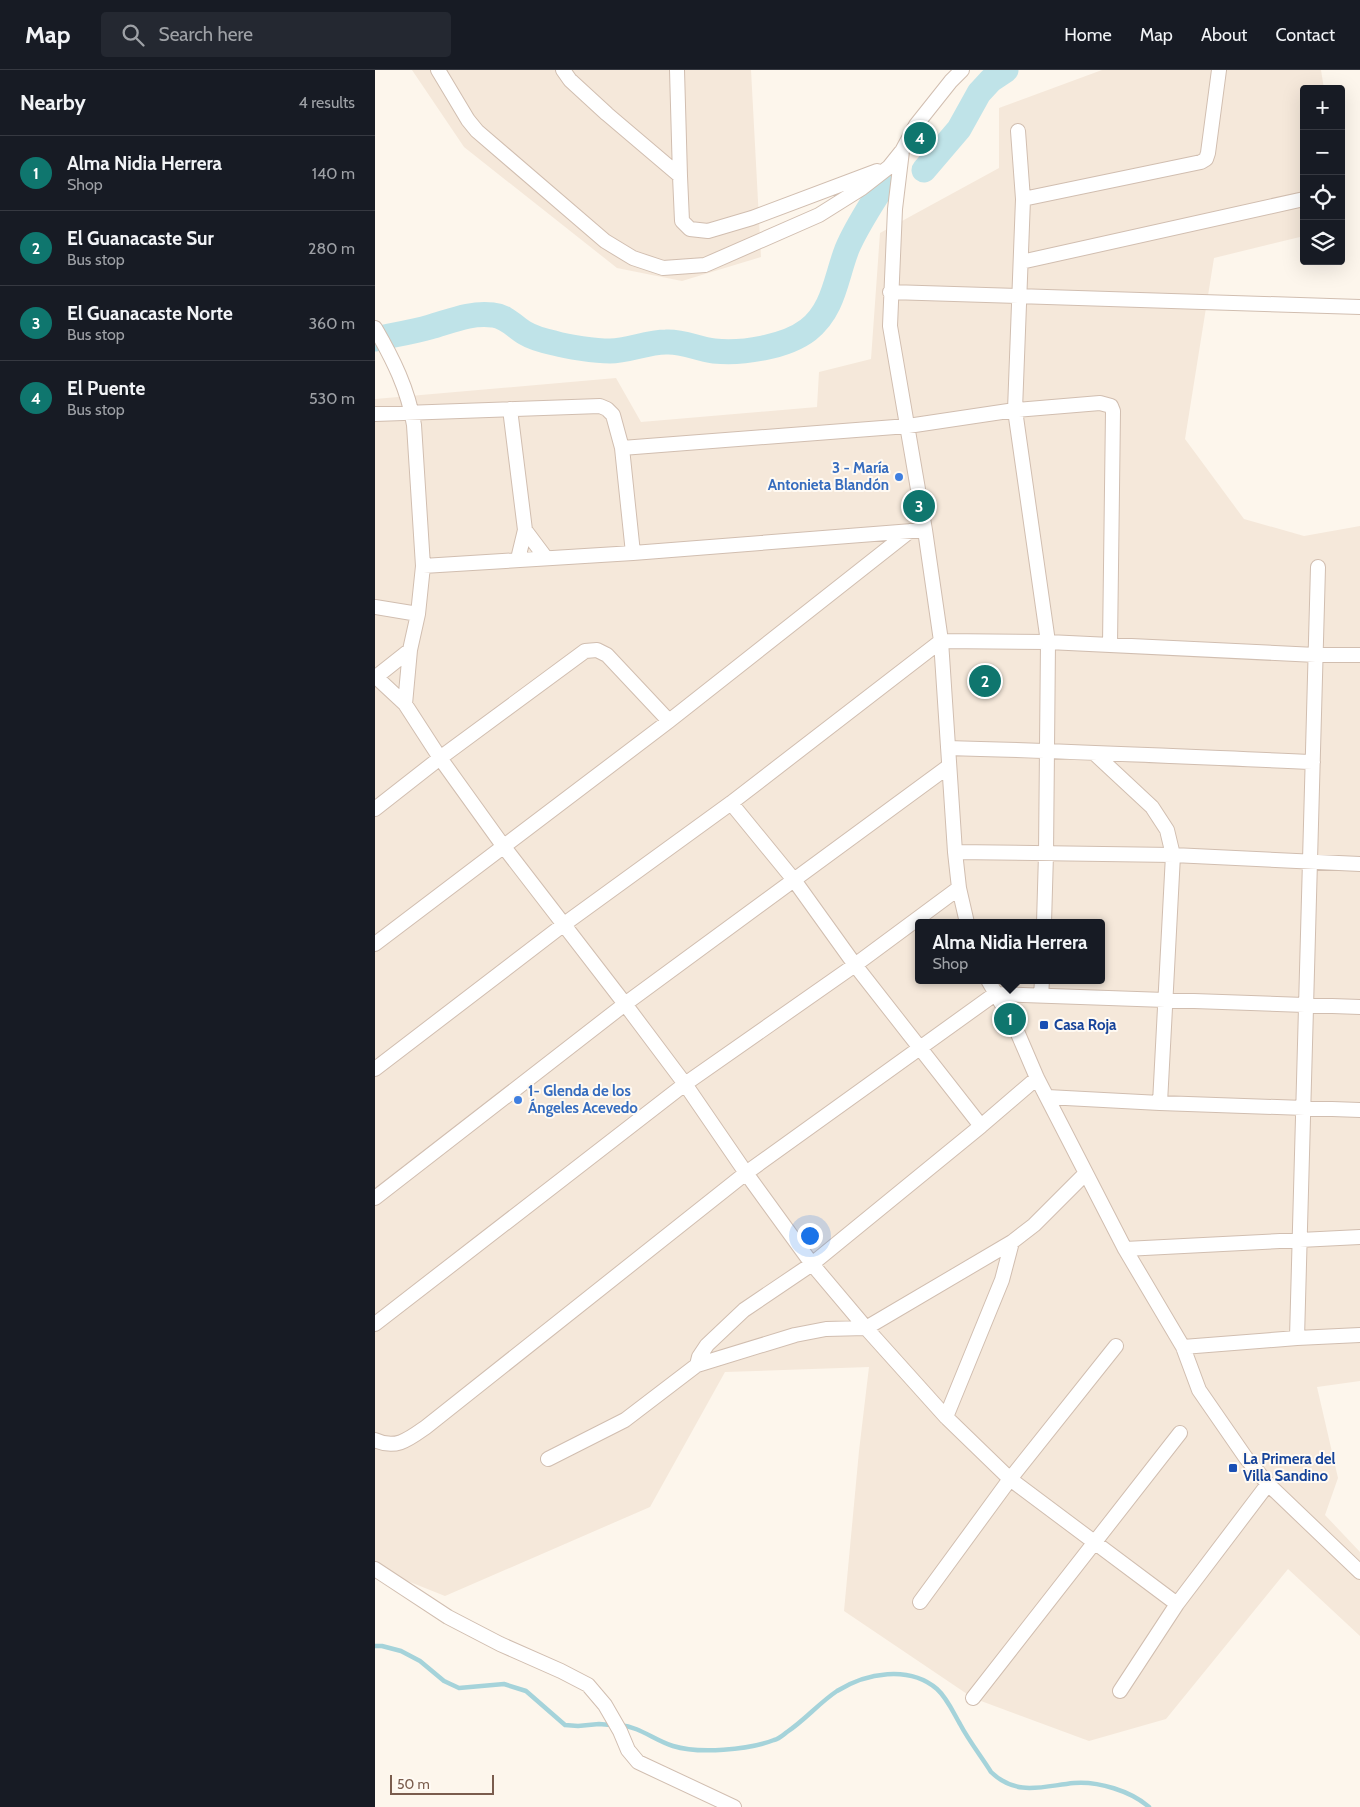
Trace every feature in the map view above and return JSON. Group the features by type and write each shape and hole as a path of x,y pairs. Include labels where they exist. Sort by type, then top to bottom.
{"street":[{"path":"438,70 468,120 477,131 605,241 633,258 663,268 705,266 819,215 862,188 889,166 902,150 916,125 962,70"},
{"path":"677,70 683,221 690,229 708,230 752,218 889,166"},
{"path":"1023,200 1201,162 1206,159 1219,70"},
{"path":"568,73 607,114 680,176"},
{"path":"1018,131 1023,200 1015,410 1048,642 1044,919"},
{"path":"902,150 895,209 890,326 925,530 941,641 955,852 959,888 966,919"},
{"path":"1021,262 1300,200"},
{"path":"890,292 1360,308"},
{"path":"375,328 399,372 412,413 423,566 419,614 410,650 405,704"},
{"path":"622,448 908,426 1015,410 1100,404 1111,406 1113,411 1110,645"},
{"path":"375,414 601,406 607,409 613,415 622,448 633,553"},
{"path":"510,409 525,530 518,559"},
{"path":"525,530 546,558"},
{"path":"423,566 633,553 925,530"},
{"path":"375,944 669,720 910,531"},
{"path":"1297,1338 1318,567"},
{"path":"375,607 419,614"},
{"path":"375,1068 563,924 731,802 941,641 1048,642 1316,655 1360,655"},
{"path":"410,650 376,677 405,704 440,758 504,847 685,1084 812,1264 946,1418 1010,1479 1177,1604"},
{"path":"375,810 440,758 585,651 597,650 607,655 669,720"},
{"path":"948,748 1046,750 1313,762"},
{"path":"1093,753 1152,807 1167,830 1173,855 1161,1103"},
{"path":"375,1198 625,1004 949,766"},
{"path":"731,802 981,1126"},
{"path":"955,852 1173,855 1360,864"},
{"path":"917,919 959,888"},
{"path":"375,1324 685,1084 915,921"},
{"path":"990,984 1016,1029 1037,1078 1085,1174 1125,1249 1183,1347 1199,1390 1246,1458 1268,1484 1360,1572"},
{"path":"1041,996 1042,984"},
{"path":"375,1440 391,1445 407,1440 426,1427 746,1173 995,994 1360,1007"},
{"path":"697,1365 699,1357 707,1345 744,1310 812,1264 1037,1078"},
{"path":"1047,1097 1360,1110"},
{"path":"548,1459 625,1420 697,1365 795,1335 826,1329 866,1328 1012,1242 1033,1225 1085,1174"},
{"path":"1125,1249 1360,1236"},
{"path":"946,1418 1002,1280 1012,1242"},
{"path":"1183,1347 1360,1335"},
{"path":"920,1602 1010,1479 1116,1346"},
{"path":"973,1698 1180,1433"},
{"path":"1120,1691 1177,1604 1268,1484"},
{"path":"375,1569 449,1617 500,1644 588,1684 605,1705 620,1731 628,1750 638,1762 734,1807"}],"shaded area":[{"path":"412,70 751,70 761,257 682,281 617,268 464,147"},
{"path":"1102,70 1321,70 1323,85 1300,85 1300,237 1214,258 1185,439 1244,519 1304,536 1360,526 1360,1381 1317,1387 1338,1478 1325,1515 1360,1552 1360,1636 1288,1569 1166,1719 1089,1741 973,1698 844,1611 869,1367 725,1372 650,1507 445,1596 375,1568 375,399 616,378 641,422 817,407 819,372 871,359 880,233 999,168 999,108"}],"waterway":[{"path":"924,170 959,129 979,93 991,80 1006,70"},
{"path":"375,339 485,314 502,317 525,333 539,339 567,346 597,350 617,351 652,343 666,342 725,352 776,345 799,336 817,322 824,313 851,240 886,180"},
{"path":"375,1646 401,1651 420,1661 444,1681 459,1688 504,1684 526,1691 565,1725 611,1725"},
{"path":"620,1725 634,1728 673,1746 696,1750 723,1750 751,1746 779,1738 830,1696 848,1685 874,1676 901,1674 926,1681 941,1693 991,1772 1001,1780 1011,1785 1031,1788 1074,1783 1104,1785 1133,1796 1149,1807"}],"place":[{"name":"El Puente","path":"920,138"},
{"name":"3 - María Antonieta Blandón","path":"899,477"},
{"name":"El Guanacaste Norte","path":"919,506"},
{"name":"El Guanacaste Sur","path":"985,681"},
{"name":"Alma Nidia Herrera","path":"1010,1019"},
{"name":"Casa Roja","path":"1044,1025"},
{"name":"1- Glenda de los Ángeles Acevedo","path":"518,1100"},
{"name":"La Primera del Villa Sandino","path":"1233,1468"}]}
